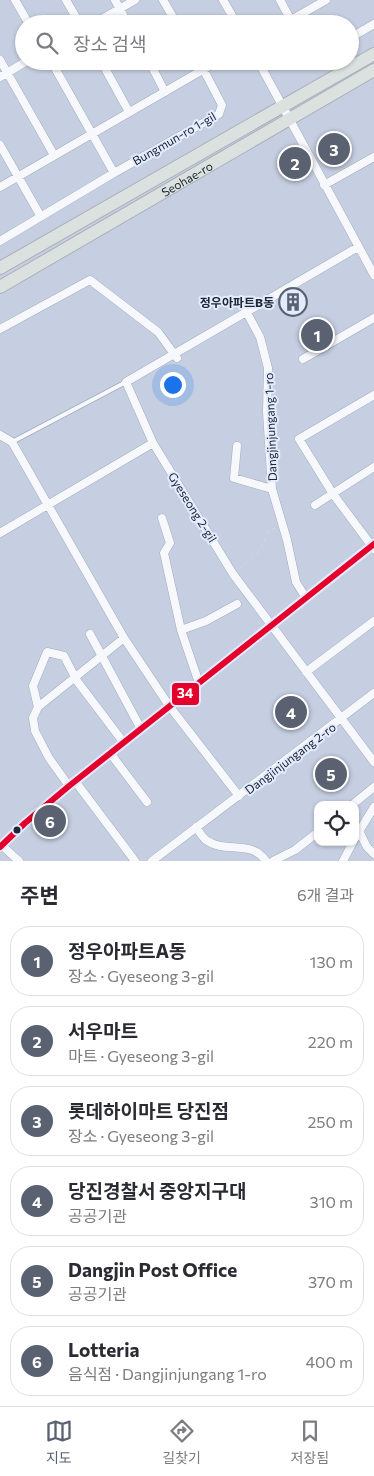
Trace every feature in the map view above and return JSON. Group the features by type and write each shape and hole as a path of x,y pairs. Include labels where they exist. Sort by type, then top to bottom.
{"main road":[{"name":"Seohae-ro","path":"359,62 374,54"},
{"name":"Seohae-ro","path":"0,268 346,70"},
{"name":"Seohae-ro","path":"0,287 374,70"}],"street":[{"path":"15,0 24,15"},
{"path":"66,0 75,15"},
{"path":"115,0 124,15"},
{"path":"108,15 134,0"},
{"path":"163,0 172,15"},
{"path":"223,0 232,15"},
{"path":"280,0 286,15"},
{"path":"301,15 326,0"},
{"path":"359,33 374,24"},
{"path":"0,60 4,75 54,155"},
{"path":"4,75 15,68"},
{"path":"56,70 114,172"},
{"path":"106,70 129,112"},
{"path":"154,70 165,92"},
{"path":"0,187 203,70"},
{"name":"Bungmun-ro 1-gil","path":"0,241 40,215 114,172 219,114 222,105 203,70"},
{"path":"263,70 374,275"},
{"path":"0,145 40,215"},
{"path":"324,185 374,157"},
{"path":"126,382 358,248"},
{"path":"0,329 90,280 158,332 175,355"},
{"name":"Dangjinjungang 1-ro","path":"246,311 260,337 268,368 267,412 272,489 296,582 306,598"},
{"path":"303,359 374,318"},
{"name":"Gyeseong 2-gil","path":"126,382 153,443 233,574 272,624"},
{"path":"20,861 0,845 110,753 373,546 333,494 300,439 374,395"},
{"path":"0,435 12,442"},
{"name":"Dangjinjungang 2-ro","path":"12,442 124,638 170,707 239,796"},
{"path":"0,532 153,443"},
{"name":"Dangjinjungang 1-ro","path":"237,446 234,478 272,489"},
{"path":"314,505 374,468"},
{"path":"162,518 170,543 164,553 181,630 199,683"},
{"path":"181,630 206,621 237,604"},
{"path":"306,672 374,621"},
{"name":"Dangjinjungang 2-ro","path":"272,624 340,719 374,762"},
{"path":"90,634 141,729"},
{"path":"124,638 38,707 33,718 35,731 49,758 135,861"},
{"path":"38,707 33,686 46,652 64,656 75,678 124,743"},
{"name":"Dangjinjungang 2-ro","path":"152,861 374,693"},
{"path":"110,753 147,802"},
{"path":"357,801 374,788"},
{"path":"359,831 374,807"},
{"path":"196,827 205,840 257,851 266,861"},
{"path":"273,861 296,850 314,835"},
{"path":"359,837 374,854"},
{"path":"343,861 351,846"}],"lane":[{"path":"12,442 126,382"}],"path":[{"path":"233,574 260,550 269,531 282,524"}],"transit line":[{"name":"34","path":"0,847 69,786 374,544"}],"place":[{"name":"롯데하이마트 당진점","path":"334,149"},
{"name":"서우마트","path":"295,163"},
{"name":"정우아파트B동","path":"293,302"},
{"name":"정우아파트A동","path":"317,335"},
{"name":"당진경찰서 중앙지구대","path":"291,712"},
{"name":"Dangjin Post Office","path":"331,774"},
{"name":"Lotteria","path":"50,821"}]}
